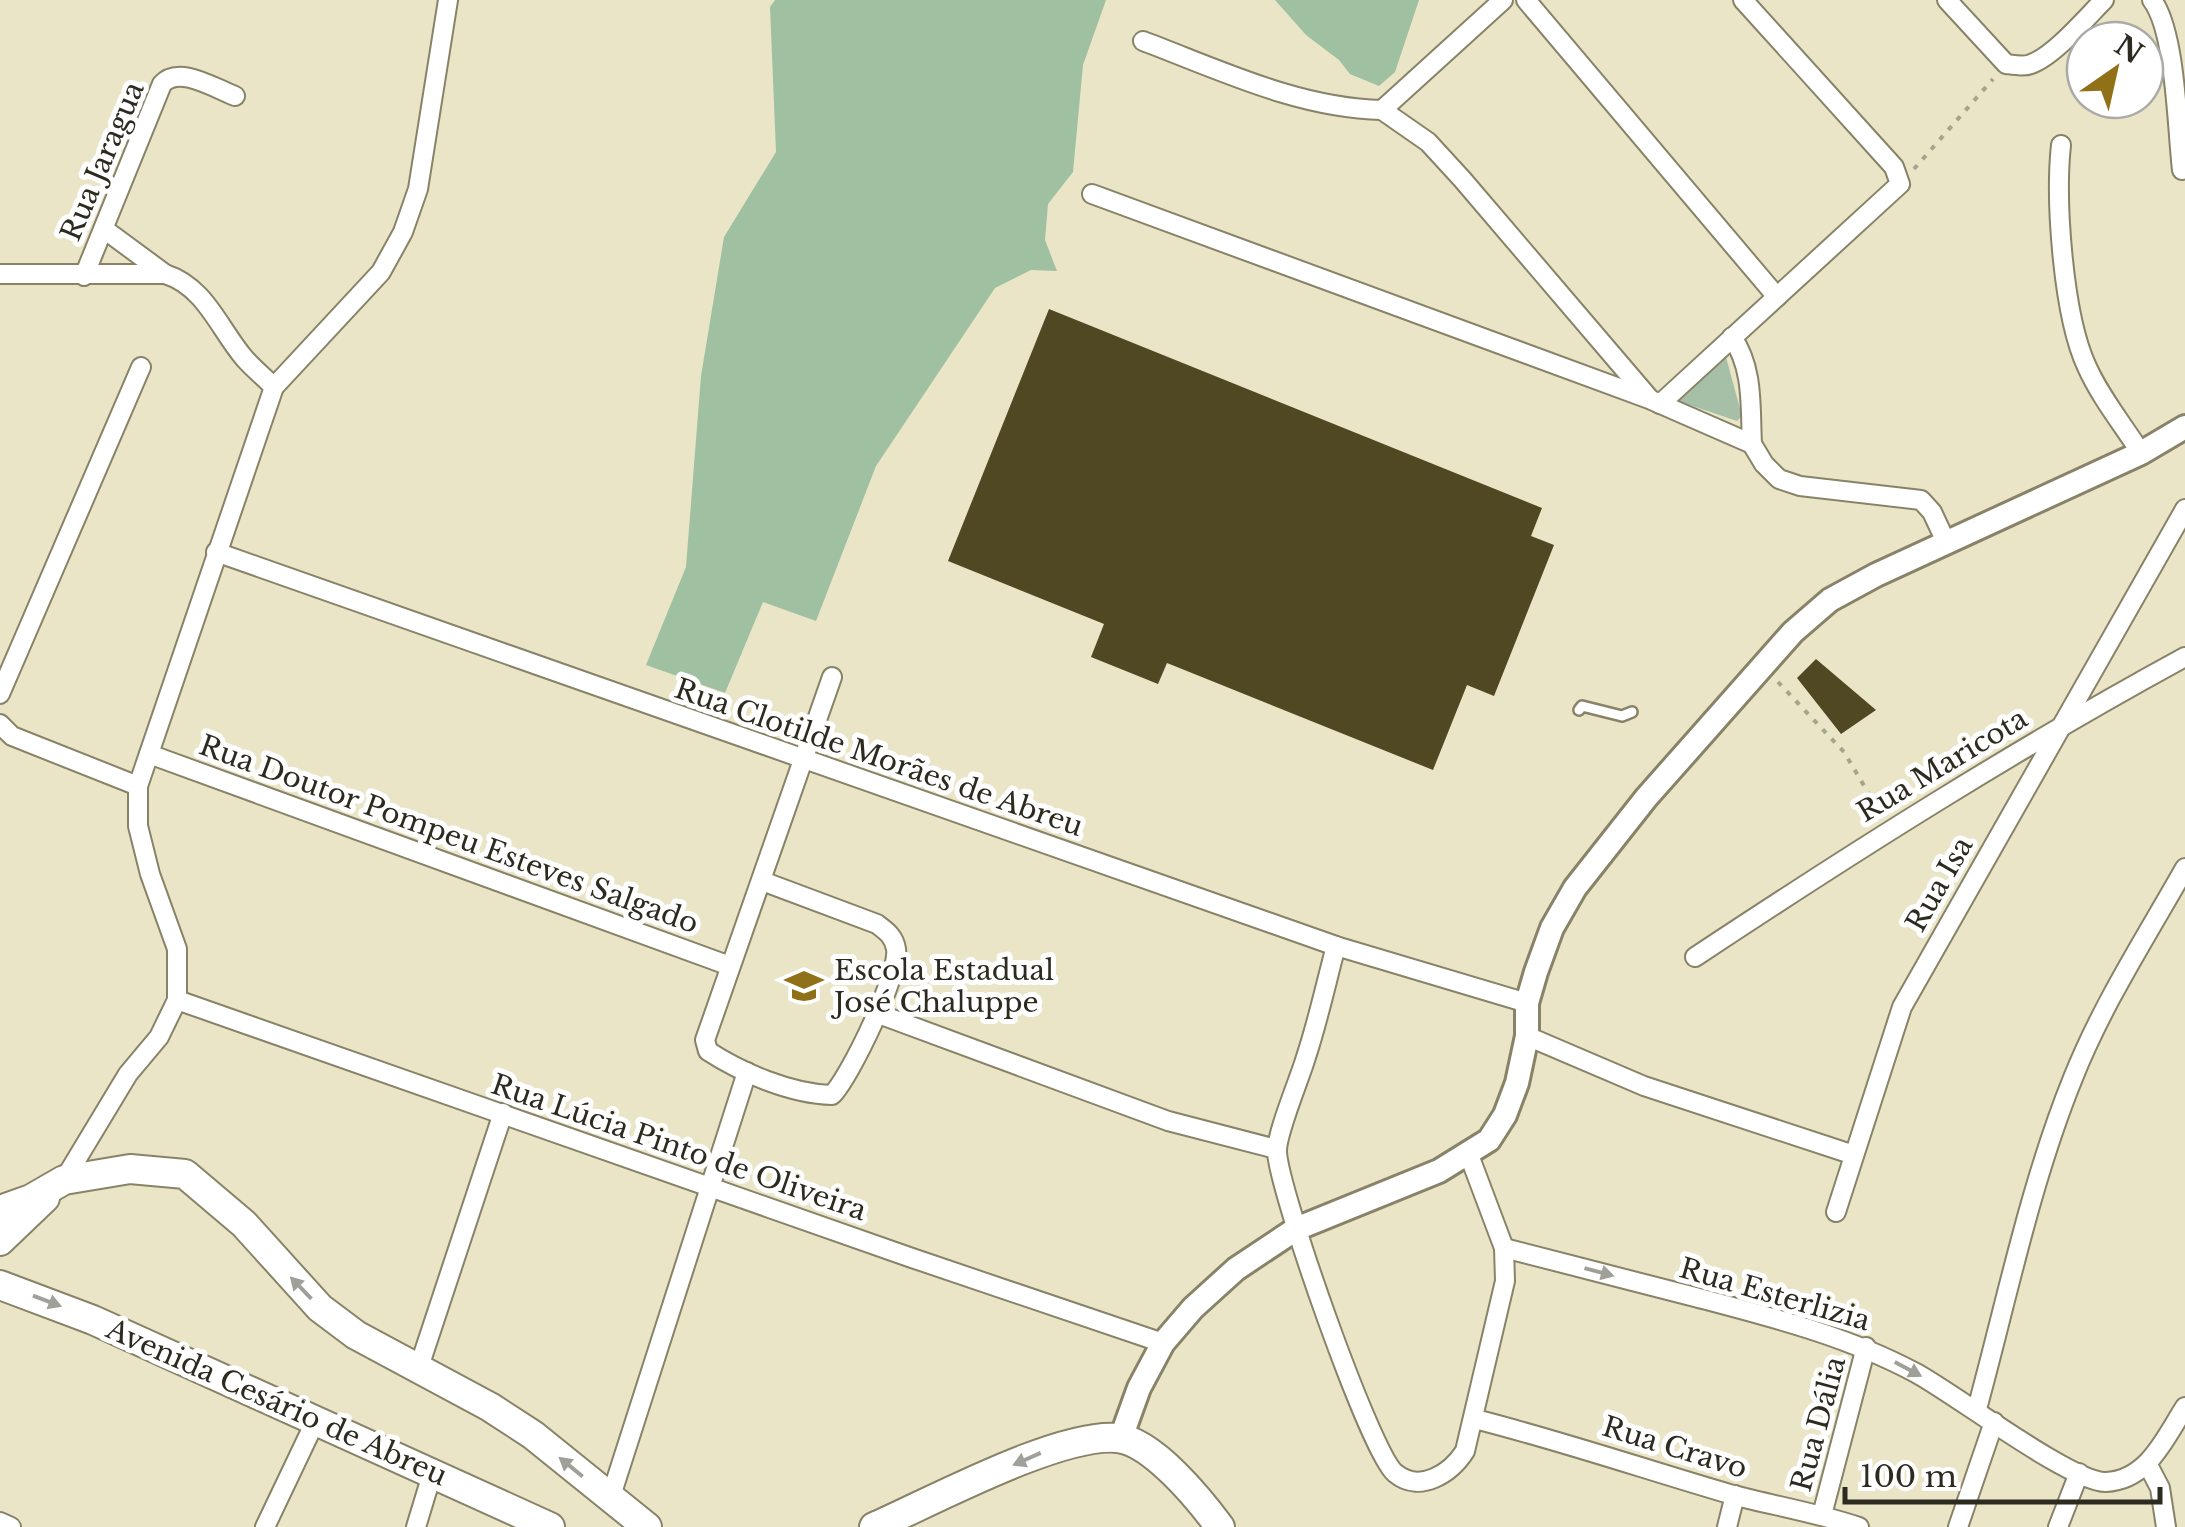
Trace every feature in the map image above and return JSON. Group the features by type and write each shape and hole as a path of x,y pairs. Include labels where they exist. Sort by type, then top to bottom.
{"main road":[{"path":"0,1210 31,1200 64,1180 130,1169 185,1174 244,1224 320,1308 356,1334 533,1435 647,1527"},
{"path":"0,1242 64,1180"},
{"name":"Avenida Cesário de Abreu","path":"0,1285 93,1320 550,1527"},
{"path":"874,1527 1042,1452 1087,1439 1121,1438 1152,1455 1186,1484 1220,1527"}],"street":[{"path":"64,1180 128,1074 159,1038 177,1000 177,948 150,874 138,826 138,786 274,387 381,272 403,232 418,189 448,0"},
{"path":"1382,110 1503,0"},
{"path":"1526,0 1777,297"},
{"path":"1654,401 1732,338 1900,184 1894,167 1744,0"},
{"path":"1947,0 2006,64 2030,65 2104,0"},
{"path":"2152,0 2167,35 2182,170"},
{"path":"1142,41 1286,96 1348,109 1382,110 1428,142 1654,401"},
{"name":"Rua Jaragua","path":"84,276 162,84 179,75 234,96"},
{"path":"2062,144 2057,193 2075,336 2088,370 2140,453"},
{"path":"1092,194 1654,401 1752,444"},
{"path":"104,229 165,274"},
{"path":"0,274 165,274 182,279 196,291 245,359 274,387"},
{"path":"1732,338 1748,375 1752,444 1764,464 1780,479 1800,486 1921,500 1932,512 1947,544"},
{"path":"0,694 141,367"},
{"path":"1121,1438 1139,1388 1163,1343 1193,1308 1236,1270 1296,1229 1438,1171 1489,1140 1505,1115 1517,1083 1527,1036 1528,1003 1552,928 1576,888 1624,825 1763,665 1830,600 2140,453 2185,426"},
{"name":"Rua Maricota","path":"1695,957 1890,828 2061,725 2185,509"},
{"name":"Rua Clotilde Morães de Abreu","path":"216,552 1336,946 1528,1003"},
{"path":"2061,725 2185,657"},
{"path":"762,881 877,924 891,935 897,952 876,1013 842,1084 832,1095 814,1094 747,1072 708,1051 704,1040 832,676"},
{"path":"0,724 12,736 138,786"},
{"name":"Rua Isa","path":"1836,1212 1902,1007 2061,725"},
{"name":"Rua Doutor Pompeu Esteves Salgado","path":"149,754 730,966"},
{"path":"1977,1409 2048,1145 2072,1080 2098,1022 2185,868"},
{"path":"1336,946 1308,1052 1276,1149 1296,1229 1373,1438 1393,1472 1405,1480 1430,1480 1455,1466 1465,1451 1505,1281 1504,1248 1469,1155"},
{"name":"Rua Lúcia Pinto de Oliveira","path":"177,1000 1163,1343"},
{"path":"876,1013 1168,1121 1276,1149"},
{"path":"1527,1036 1644,1086 1854,1154"},
{"path":"610,1499 747,1072"},
{"path":"420,1368 503,1113"},
{"name":"Rua Esterlizia","path":"1504,1248 1770,1317 1866,1347 1977,1409 2079,1474 2104,1482 2129,1476 2148,1465"},
{"name":"Rua Dália","path":"1822,1515 1866,1347"},
{"path":"2166,1527 2160,1488 2148,1465 2185,1408"},
{"name":"Rua Cravo","path":"1475,1419 1859,1527"},
{"path":"265,1527 315,1422"},
{"path":"1958,1527 1994,1422"},
{"path":"416,1527 433,1472"},
{"path":"2058,1527 2079,1474"},
{"path":"1728,1527 1735,1495"},
{"path":"0,1522 11,1527"}],"lane":[{"path":"1579,710 1582,706 1622,716 1632,712"}],"path":[{"path":"1900,184 2006,64"},
{"path":"1763,665 1844,752 1890,828"}],"green space":[{"path":"775,0 1106,0 1083,65 1073,172 1048,204 1045,240 1057,271 1031,270 995,288 876,466 816,621 763,602 725,693 646,665 686,567 701,376 724,237 776,152 770,7"},
{"path":"1275,0 1419,0 1395,72 1379,86 1350,74 1339,60 1306,35"},
{"path":"1723,346 1742,416 1737,421 1672,399"}],"building":[{"path":"1049,309 1542,508 1531,536 1554,545 1494,696 1467,685 1433,770 1167,663 1158,684 1091,657 1104,624 948,561"},
{"path":"1816,659 1876,710 1841,734 1797,678"}],"place":[{"name":"Escola Estadual José Chaluppe","path":"804,986"}]}
